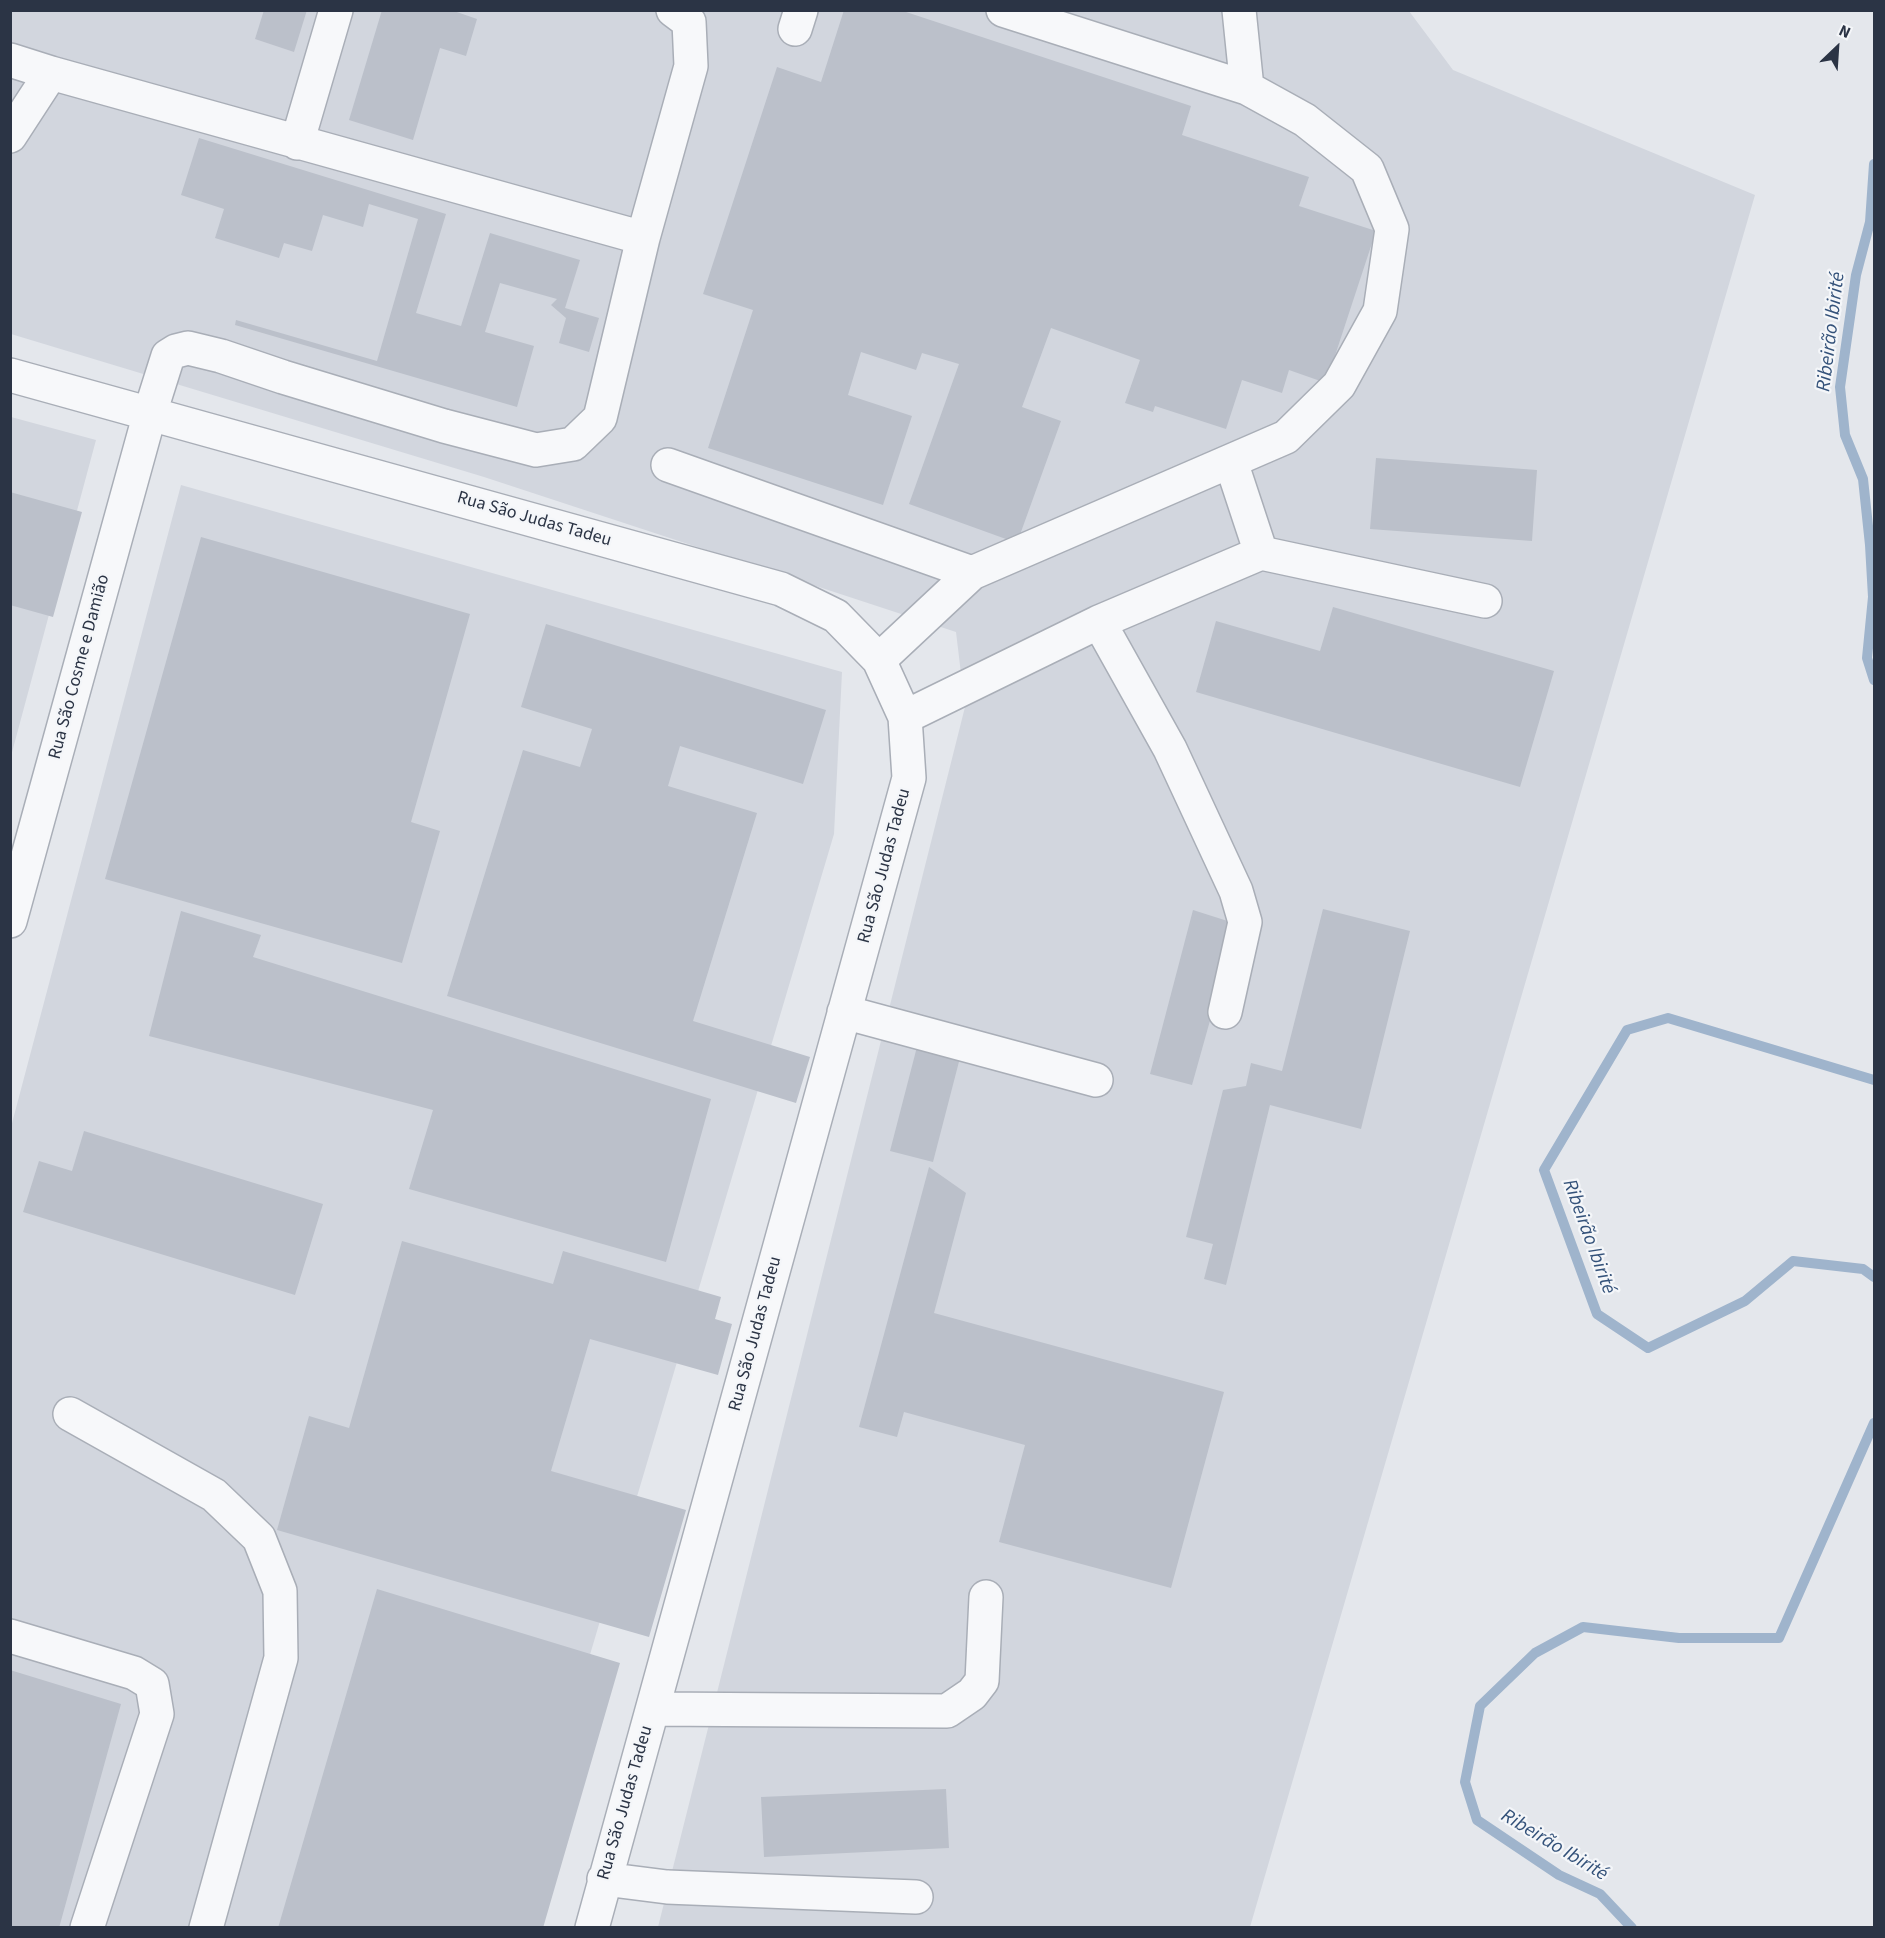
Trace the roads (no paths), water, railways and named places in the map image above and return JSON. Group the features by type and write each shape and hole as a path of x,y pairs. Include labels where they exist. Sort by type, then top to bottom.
{"street":[{"path":"297,143 336,10"},
{"path":"10,60 297,143 643,238 691,66 689,22 673,10"},
{"path":"879,660 972,573 1286,437 1339,385 1380,311 1392,229 1367,170 1305,120 1246,88 1003,10"},
{"path":"1239,11 1246,88"},
{"path":"10,136 51,73"},
{"name":"Rua São Cosme e Damião","path":"10,921 150,413 168,356 188,348 221,356 283,378 444,426 536,450 573,444 600,417 643,238"},
{"name":"Rua São Judas Tadeu","path":"10,375 781,589 836,616 879,660 904,717 909,778 592,1928"},
{"path":"1231,462 1261,553"},
{"path":"668,465 972,573"},
{"path":"904,717 1100,622 1261,553 1485,601"},
{"path":"1100,622 1170,749 1236,891 1245,922 1225,1012"},
{"path":"844,1012 1096,1080"},
{"path":"70,1414 214,1495 259,1538 280,1591 281,1658 206,1928"},
{"path":"653,1709 947,1711 972,1694 982,1681 986,1597"},
{"path":"10,1636 134,1673 152,1684 157,1714 87,1928"},
{"path":"604,1879 666,1887 916,1897"}],"waterway":[{"name":"Ribeirão Ibirité","path":"1874,164 1870,222 1856,275 1840,387 1845,435 1863,479 1873,597 1867,658 1874,680"},
{"name":"Ribeirão Ibirité","path":"1874,1080 1668,1018 1627,1030 1544,1170 1597,1314 1648,1348 1745,1301 1793,1261 1863,1269 1874,1277"},
{"name":"Ribeirão Ibirité","path":"1632,1928 1600,1894 1559,1875 1477,1820 1465,1782 1480,1706 1535,1653 1583,1627 1679,1638 1779,1638 1874,1423"}]}
